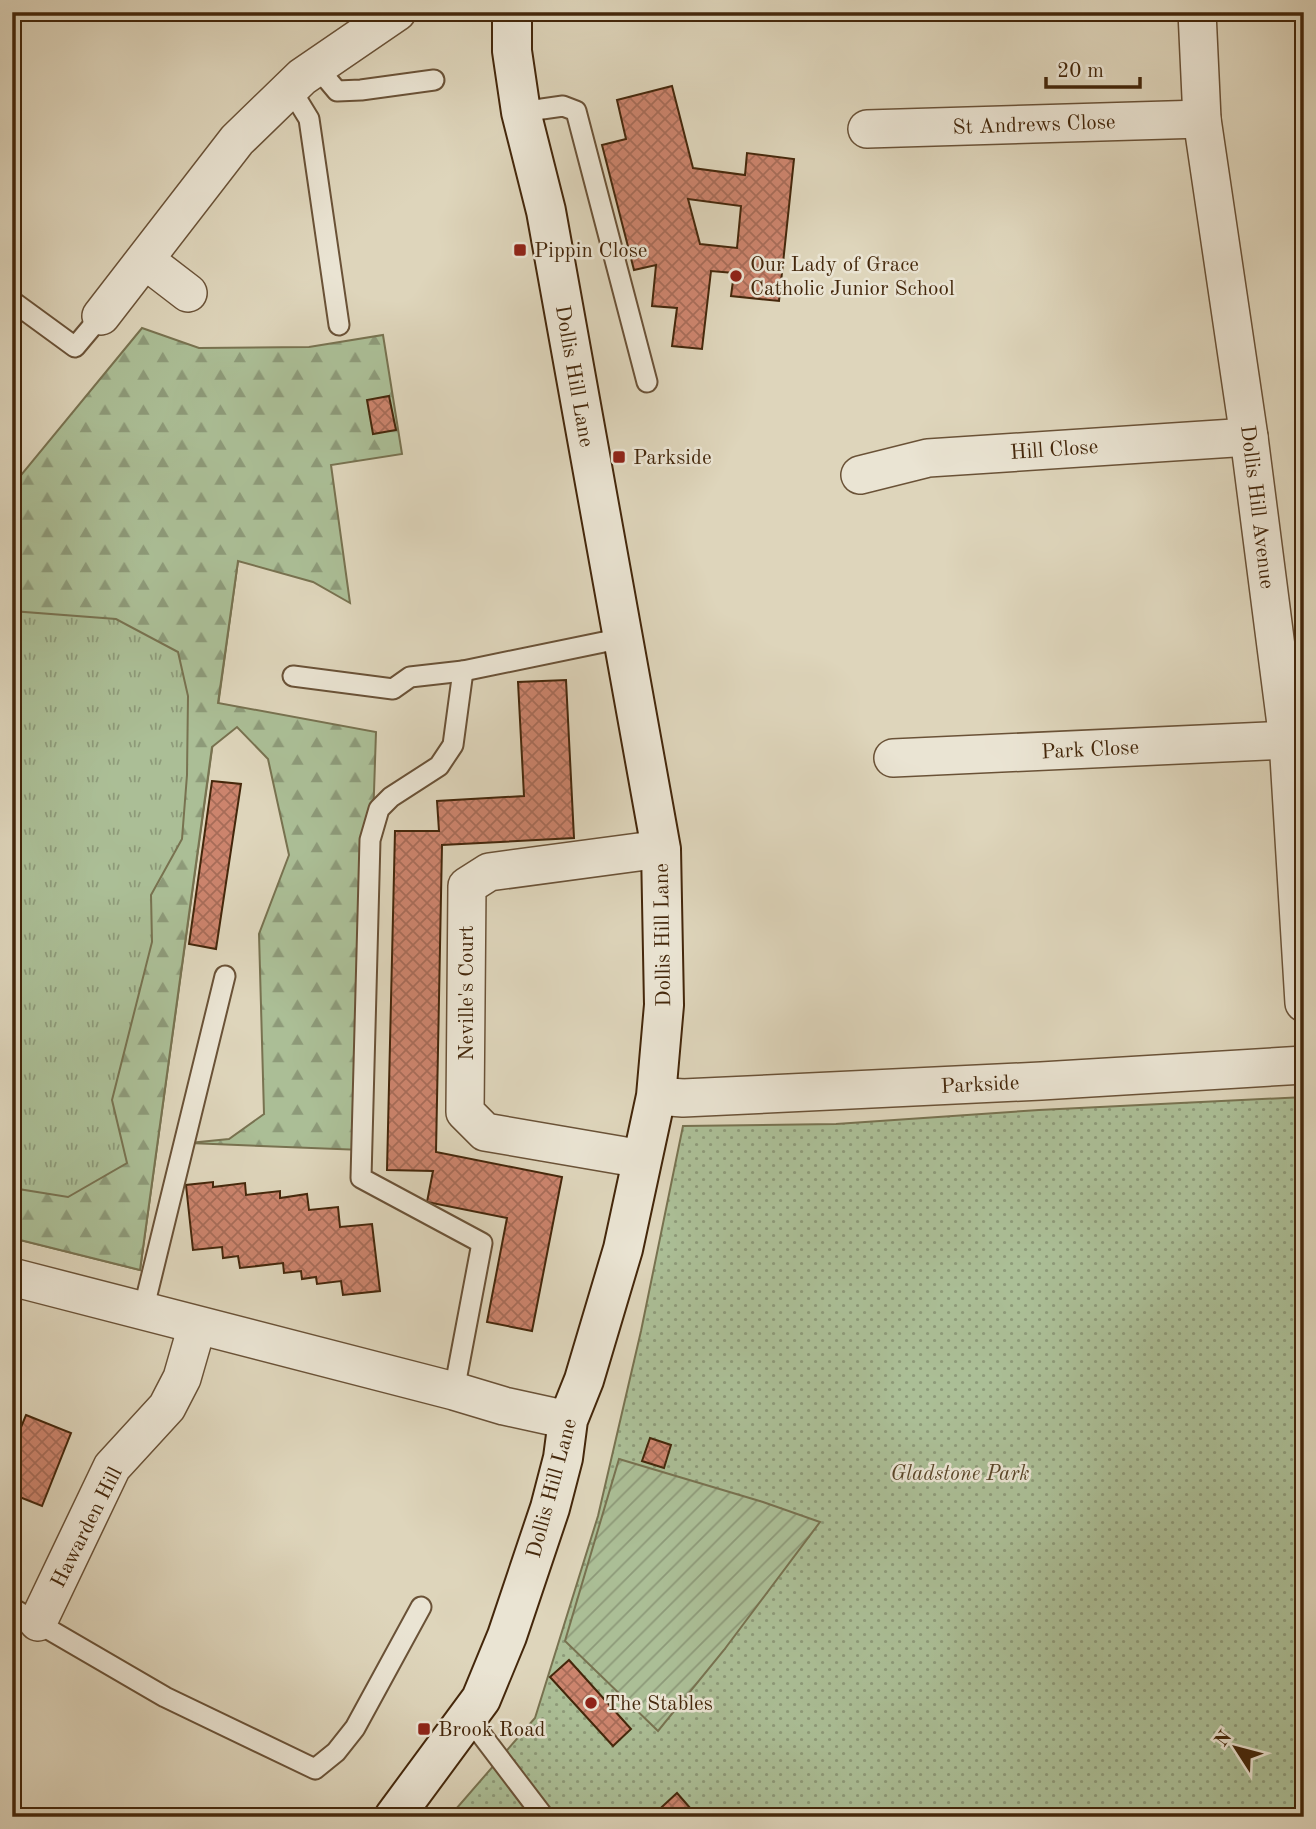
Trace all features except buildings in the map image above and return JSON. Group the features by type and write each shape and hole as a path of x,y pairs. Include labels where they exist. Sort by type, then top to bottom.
{"street":[{"path":"102,316 237,141 303,77 397,12"},
{"name":"Dollis Hill Lane","path":"394,1817 481,1699 507,1636 550,1508 563,1458 568,1420 623,1249 656,1096 664,1005 661,849 546,211 521,112 512,51 512,12"},
{"name":"Dollis Hill Avenue","path":"1197,12 1202,118 1249,436 1287,740 1304,1003"},
{"name":"St Andrews Close","path":"867,129 1202,118"},
{"path":"145,260 188,293"},
{"name":"Hill Close","path":"860,475 928,457 1249,436"},
{"name":"Park Close","path":"893,758 1287,740"},
{"name":"Neville's Court","path":"642,1159 485,1132 466,1112 467,886 489,872 661,849"},
{"name":"Parkside","path":"656,1096 683,1098 1041,1081 1304,1065"},
{"path":"12,1277 504,1406 568,1420"},
{"name":"Hawarden Hill","path":"25,1615 112,1467 167,1407 182,1378 197,1326"}],"lane":[{"path":"303,77 337,91 434,80"},
{"path":"303,77 339,325"},
{"path":"521,112 554,106 576,111 647,382"},
{"path":"12,301 75,347 102,316"},
{"path":"293,676 393,689 410,677 463,671 624,638"},
{"path":"454,1391 482,1243 361,1178 370,840 379,809 391,797 439,765 453,745 463,671"},
{"path":"143,1311 225,976"},
{"name":"Hawarden Hill","path":"25,1615 164,1696 315,1769 335,1752 355,1728 421,1607"},
{"path":"468,1717 544,1817"}],"green space":[{"path":"142,328 199,348 309,347 383,335 402,454 331,465 350,603 313,582 238,561 218,703 376,732 362,1150 189,1143 229,1139 264,1114 259,934 289,855 268,759 237,727 212,747 140,1270 12,1238 12,1188 68,1197 127,1163 112,1100 152,942 151,895 182,839 187,775 188,696 178,652 116,619 12,611 12,486"},
{"path":"12,519 238,561 140,1270 12,1238"},
{"name":"Gladstone Park","path":"1304,1097 1304,1817 449,1817 535,1718 598,1516 641,1331 683,1126 836,1124 1039,1110"},
{"path":"619,1459 820,1522 724,1650 658,1731 565,1641"}],"place":[{"name":"Pippin Close","path":"520,250"},
{"name":"Our Lady of Grace Catholic Junior School","path":"736,276"},
{"name":"Parkside","path":"619,457"},
{"name":"The Stables","path":"591,1703"},
{"name":"Brook Road","path":"424,1729"}]}
